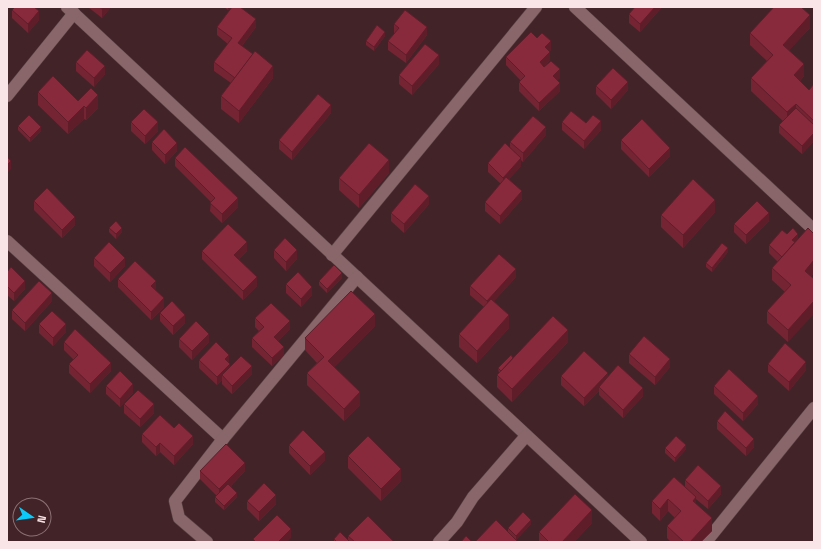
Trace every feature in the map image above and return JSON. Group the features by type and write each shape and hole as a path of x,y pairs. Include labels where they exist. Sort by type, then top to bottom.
{"street":[{"path":"332,255 536,7"},
{"path":"575,7 814,230"},
{"path":"7,96 71,10 641,542"},
{"path":"7,241 223,440"},
{"path":"207,542 179,518 175,501 356,277"},
{"path":"706,542 814,408"},
{"path":"439,542 457,522 473,497 526,436"}],"building":[{"path":"15,7 34,7 39,11 28,24 12,10"},
{"path":"232,7 240,7 256,19 238,43 253,54 235,78 214,62 232,38 217,27"},
{"path":"635,7 655,7 640,24 629,14"},
{"path":"774,7 801,7 810,15 783,45 804,64 794,75 809,90 814,84 814,121 796,104 787,112 751,78 773,55 750,33"},
{"path":"405,10 427,27 406,55 388,41 399,28 394,24"},
{"path":"377,25 385,32 374,47 366,41"},
{"path":"531,32 537,38 542,33 551,41 545,47 550,52 540,62 544,67 551,61 560,69 553,76 560,83 539,103 519,82 525,76 506,57"},
{"path":"425,44 439,55 412,86 399,75"},
{"path":"87,50 105,66 94,78 76,62"},
{"path":"255,51 273,66 239,111 221,96"},
{"path":"613,68 628,82 611,100 596,86"},
{"path":"53,76 78,101 91,88 98,95 86,108 84,106 68,122 38,92"},
{"path":"318,94 331,105 292,152 279,140"},
{"path":"796,108 814,125 814,133 802,146 779,125"},
{"path":"144,109 158,122 145,136 131,122"},
{"path":"571,111 586,123 593,115 601,121 584,141 562,122"},
{"path":"29,115 41,127 30,138 18,126"},
{"path":"533,116 546,127 523,153 510,142"},
{"path":"642,119 670,148 649,169 621,140"},
{"path":"164,129 177,143 165,155 152,142"},
{"path":"369,143 389,160 359,195 339,178"},
{"path":"505,143 521,158 503,178 488,163"},
{"path":"185,147 238,198 222,214 210,203 215,198 175,158"},
{"path":"7,157 11,161 7,165"},
{"path":"506,177 522,191 500,216 485,202"},
{"path":"693,179 715,200 683,235 661,215"},
{"path":"415,184 429,196 404,224 391,213"},
{"path":"47,188 75,217 62,230 34,201"},
{"path":"757,201 769,213 746,235 734,224"},
{"path":"116,221 122,228 116,234 109,228"},
{"path":"228,224 247,242 234,255 257,277 243,291 202,251"},
{"path":"793,228 798,234 792,240 795,242 782,257 769,245 782,230 787,234"},
{"path":"808,228 814,234 814,260 805,271 814,279 814,301 788,330 767,311 791,285 772,268"},
{"path":"285,238 297,250 286,262 274,250"},
{"path":"109,242 125,258 110,273 94,258"},
{"path":"722,243 728,248 712,268 706,263"},
{"path":"499,254 516,269 487,301 470,286"},
{"path":"135,261 156,281 151,286 164,298 151,312 118,279"},
{"path":"334,265 342,273 327,289 319,281"},
{"path":"11,267 25,281 14,293 7,286 7,272"},
{"path":"298,272 312,287 301,299 286,284"},
{"path":"39,281 52,293 25,323 12,310"},
{"path":"351,291 375,314 328,361 360,392 344,409 307,373 324,357 305,338"},
{"path":"491,299 509,315 477,351 459,334"},
{"path":"172,301 185,315 173,326 160,313"},
{"path":"271,303 290,321 274,337 284,347 272,358 252,338 264,327 255,318"},
{"path":"52,311 66,324 53,338 39,324"},
{"path":"553,316 568,330 512,389 497,375"},
{"path":"196,321 209,334 192,351 179,339"},
{"path":"75,329 111,363 90,384 69,364 78,355 64,342"},
{"path":"644,336 670,359 655,377 629,354"},
{"path":"216,342 229,355 225,359 230,364 217,377 199,360"},
{"path":"785,343 806,362 789,382 768,364"},
{"path":"584,351 608,373 584,398 561,376"},
{"path":"511,355 513,358 501,371 498,368"},
{"path":"241,356 252,366 232,386 222,375"},
{"path":"618,365 643,388 623,410 599,387"},
{"path":"729,369 758,396 743,413 714,386"},
{"path":"120,371 133,384 120,399 106,386"},
{"path":"138,390 154,404 140,419 124,404"},
{"path":"725,411 754,439 746,448 717,421"},
{"path":"160,415 174,428 179,423 193,436 174,456 160,443 156,447 142,434"},
{"path":"303,430 325,452 310,466 289,445"},
{"path":"368,436 401,469 381,489 348,456"},
{"path":"676,436 686,445 675,458 665,448"},
{"path":"226,444 245,463 219,489 200,471"},
{"path":"698,465 721,486 708,501 685,480"},
{"path":"674,477 696,497 693,501 712,518 690,542 684,542 667,526 681,511 668,499 660,509 652,501"},
{"path":"264,483 276,495 259,512 247,501"},
{"path":"228,484 237,493 224,506 215,497"},
{"path":"575,494 592,510 562,542 549,542 539,532"},
{"path":"523,512 531,520 516,536 508,528"},
{"path":"277,515 291,529 278,542 256,542 253,539"},
{"path":"368,516 394,542 355,542 348,536"},
{"path":"496,520 518,542 475,542"},
{"path":"340,532 350,542 337,542 334,539"},
{"path":"466,536 472,542 461,542"}]}
